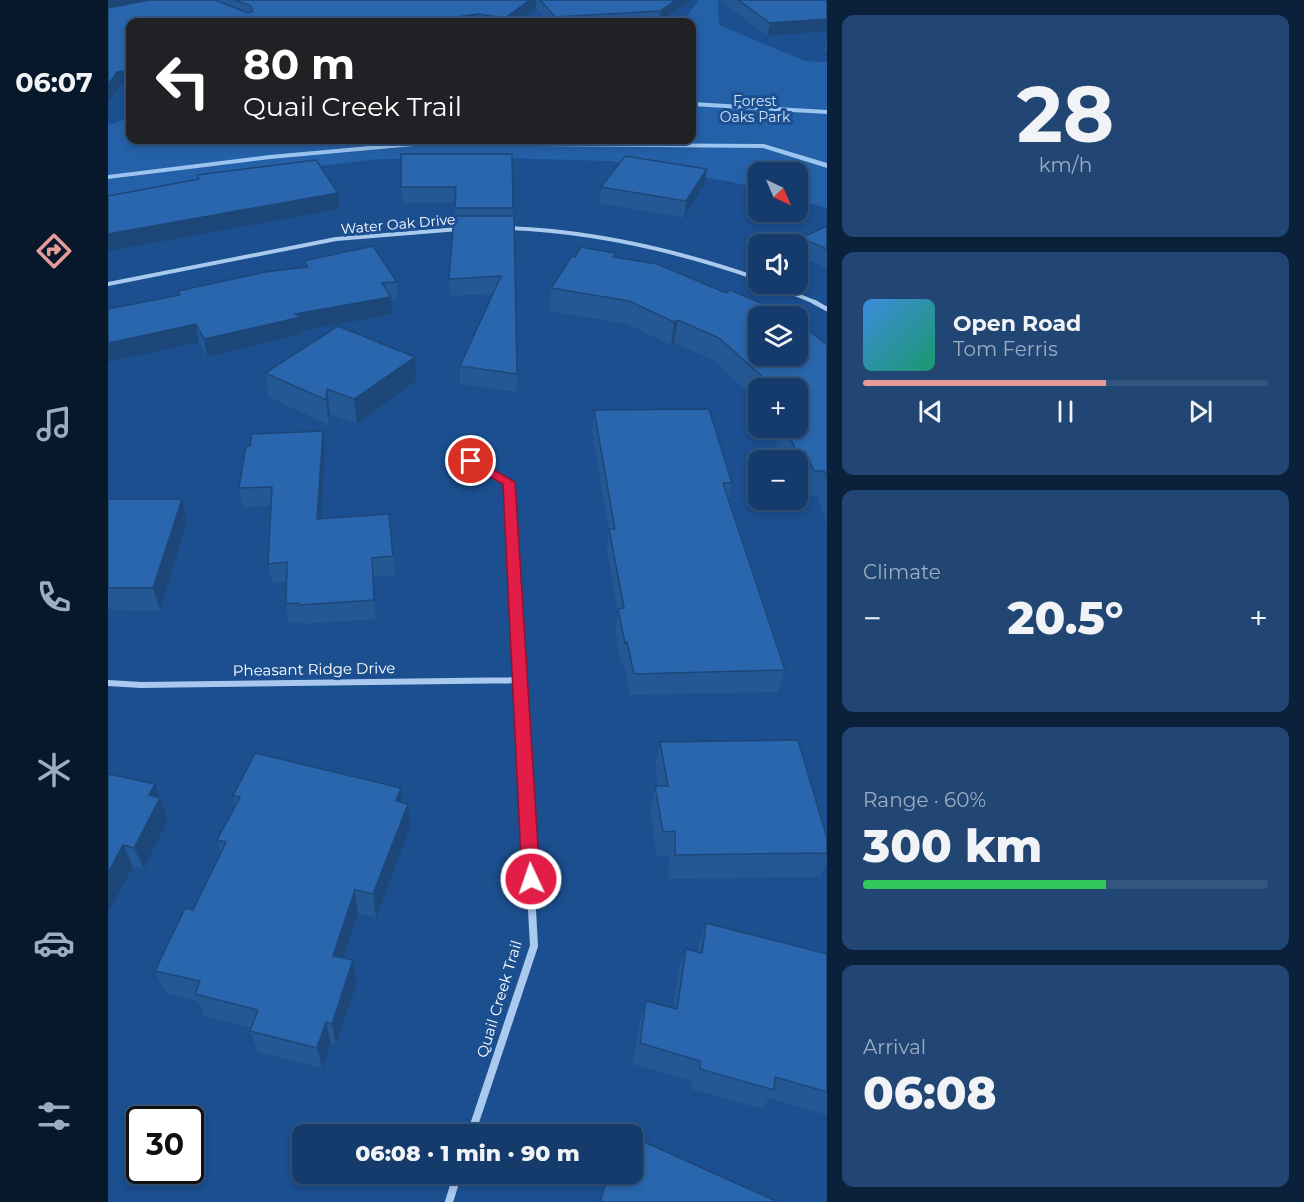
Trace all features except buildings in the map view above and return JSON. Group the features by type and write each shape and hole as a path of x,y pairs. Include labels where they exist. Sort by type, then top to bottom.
{"street":[{"path":"504,228 526,228 618,238 712,262 748,275"},
{"name":"Water Oak Drive","path":"108,284 336,239 435,229 470,229"},
{"path":"796,294 827,309"},
{"name":"Quail Creek Trail","path":"471,461 509,482 534,946 474,1124"},
{"name":"Pheasant Ridge Drive","path":"108,683 141,685 520,680"},
{"path":"448,1202 454,1184"}],"green space":[{"name":"Forest Oaks Park","path":"698,0 718,0 719,25 805,61 827,62 827,208 808,203 808,162 748,162 748,186 611,161 497,158 378,159 279,171 108,200 108,125 126,119 126,144 696,144 696,18 687,18"}],"waterway":[{"path":"696,104 827,112"},
{"path":"108,177 270,157 414,144"},
{"path":"428,144 764,146 827,166"}],"route":[{"path":"471,461 509,482 531,879"}]}
